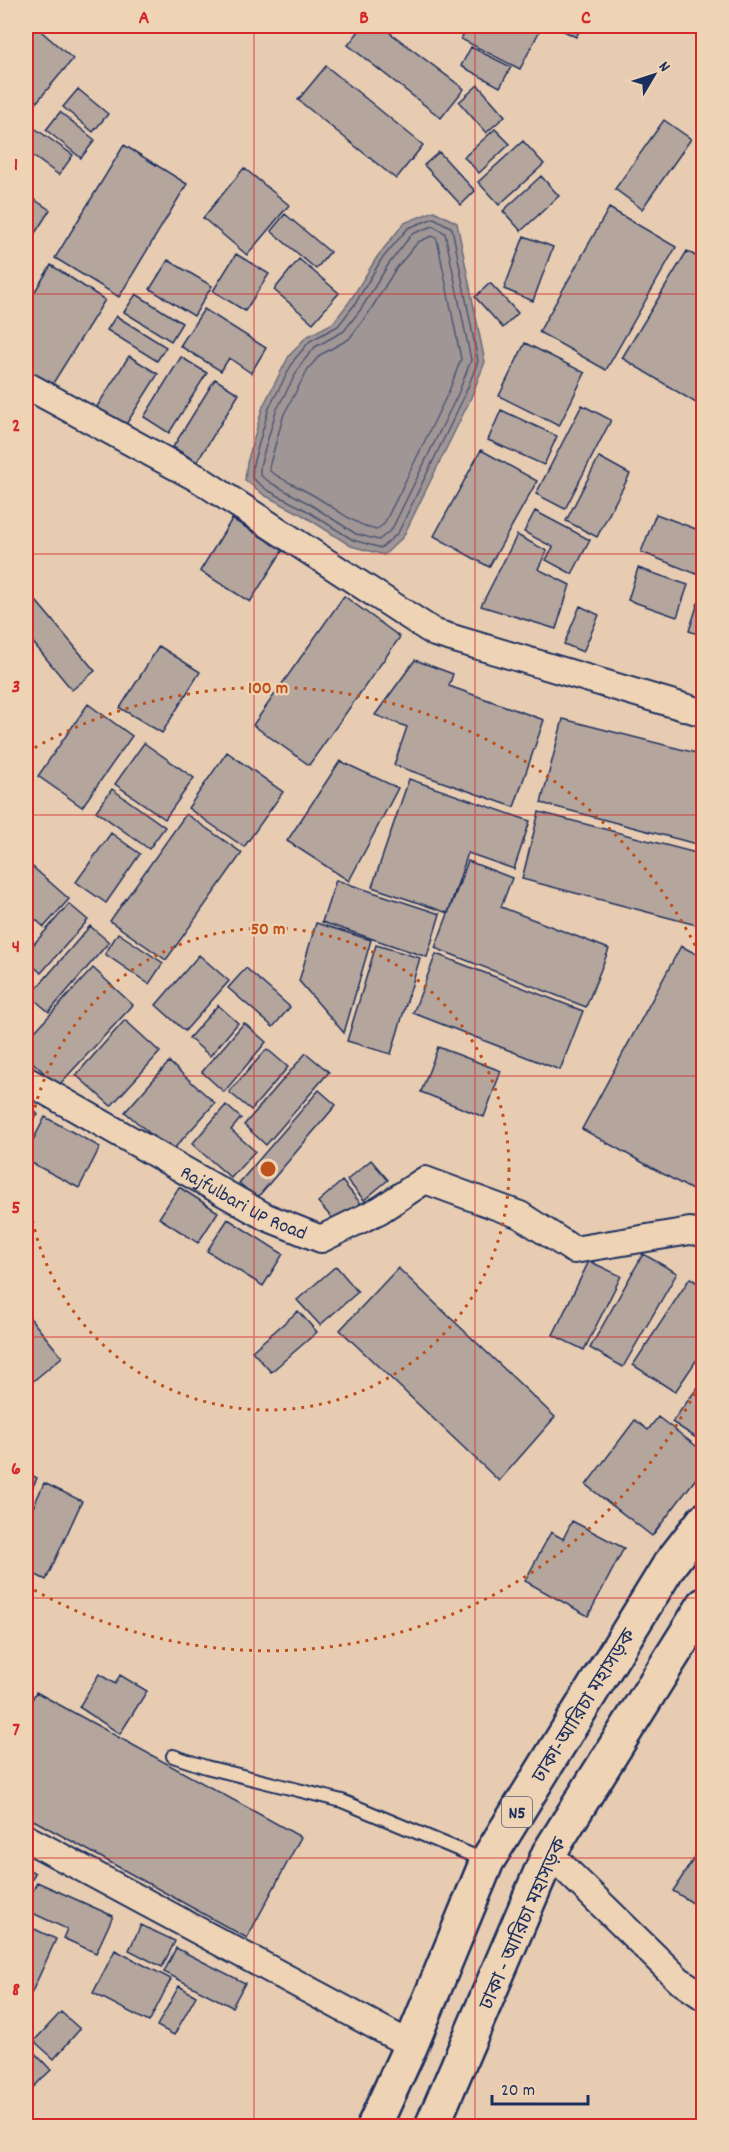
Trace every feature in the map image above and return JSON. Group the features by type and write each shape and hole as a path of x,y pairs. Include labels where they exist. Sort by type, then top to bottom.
{"highway":[{"name":"ঢাকা-আরিচা মহাসড়ক","path":"374,2127 411,2045 487,1862 670,1564 704,1520"},
{"name":"ঢাকা - আরিচা মহাসড়ক","path":"432,2127 549,1853 704,1605"}],"street":[{"path":"26,385 199,479 435,633 704,713"},
{"name":"Rajfulbari UP Road","path":"26,1080 266,1217 321,1239 380,1210 425,1180 520,1215 574,1250 690,1231 704,1233"},
{"path":"26,1838 411,2045"},
{"path":"549,1853 680,1980 704,1997"}],"lane":[{"path":"173,1756 206,1767 342,1801 487,1862"}],"water":[{"path":"434,211 457,223 485,362 470,400 403,537 384,555 351,546 301,514 264,495 245,480 247,463 263,406 289,356 306,337 333,323 350,301 377,257 404,223"}],"building":[{"path":"32,26 35,26 73,59 30,110 26,107 26,33"},
{"path":"363,26 381,26 464,89 441,118 348,45"},
{"path":"468,26 542,26 520,69 461,39"},
{"path":"554,26 582,26 576,37"},
{"path":"471,47 511,67 500,87 461,66"},
{"path":"326,66 423,145 396,179 298,100"},
{"path":"478,85 505,116 486,133 459,102"},
{"path":"78,89 108,114 93,132 63,107"},
{"path":"60,112 95,140 81,158 46,130"},
{"path":"664,120 691,139 642,209 615,189"},
{"path":"30,125 73,155 59,175 26,151 26,132"},
{"path":"495,129 510,144 479,173 464,157"},
{"path":"523,141 544,164 499,205 478,182"},
{"path":"124,145 187,184 119,297 55,258"},
{"path":"439,152 475,191 461,205 424,165"},
{"path":"244,168 289,205 247,255 203,218"},
{"path":"541,176 559,196 521,231 503,211"},
{"path":"26,194 50,210 26,247"},
{"path":"609,208 676,247 606,370 539,332"},
{"path":"285,214 330,252 316,269 271,231"},
{"path":"524,236 553,247 533,301 504,289"},
{"path":"687,251 704,261 704,408 622,358"},
{"path":"236,254 269,274 245,311 213,291"},
{"path":"299,259 339,293 313,323 274,290"},
{"path":"168,260 212,286 194,316 150,289"},
{"path":"51,265 105,300 50,388 26,372 26,306"},
{"path":"490,283 518,313 503,328 475,297"},
{"path":"136,294 182,323 171,341 124,312"},
{"path":"204,309 266,348 251,373 229,358 221,371 180,346"},
{"path":"116,316 166,347 157,361 107,330"},
{"path":"525,343 585,373 559,426 499,396"},
{"path":"129,356 158,374 125,426 96,408"},
{"path":"181,357 207,373 169,433 144,417"},
{"path":"215,379 239,394 197,462 173,447"},
{"path":"582,405 611,420 565,509 536,494"},
{"path":"501,410 557,436 544,465 488,440"},
{"path":"481,450 537,481 489,567 434,536"},
{"path":"599,457 630,474 597,537 566,521"},
{"path":"535,511 590,540 572,574 546,560 553,547 524,532"},
{"path":"656,514 704,532 704,577 641,552"},
{"path":"232,519 283,550 250,602 200,571"},
{"path":"517,535 547,551 538,569 570,585 556,629 481,606"},
{"path":"638,568 688,585 677,617 628,600"},
{"path":"26,589 95,671 72,690 26,634"},
{"path":"344,596 400,637 309,765 253,725"},
{"path":"698,603 704,605 704,636 689,631"},
{"path":"580,606 599,615 583,652 564,644"},
{"path":"159,646 200,672 162,733 120,708"},
{"path":"415,660 453,674 449,686 544,720 514,807 394,765 407,727 375,715"},
{"path":"88,704 132,736 82,807 38,776"},
{"path":"563,719 704,755 704,846 541,803"},
{"path":"144,743 194,778 165,819 115,784"},
{"path":"227,752 283,792 244,847 188,808"},
{"path":"340,761 398,788 349,881 287,841"},
{"path":"409,779 530,821 514,869 468,853 448,913 372,887"},
{"path":"112,789 165,827 149,849 96,811"},
{"path":"539,812 704,855 704,927 522,879"},
{"path":"186,814 242,853 166,960 110,921"},
{"path":"111,833 140,854 106,903 76,882"},
{"path":"26,861 69,899 44,927 26,911"},
{"path":"468,861 512,878 501,907 609,949 586,1007 435,948"},
{"path":"336,880 440,914 427,957 322,922"},
{"path":"69,904 88,920 41,973 26,959 26,953"},
{"path":"316,923 371,940 344,1033 299,981"},
{"path":"90,926 109,942 49,1012 30,996"},
{"path":"118,933 163,963 149,984 105,954"},
{"path":"376,945 420,958 391,1054 347,1041"},
{"path":"681,946 704,958 704,1168 692,1190 582,1129"},
{"path":"436,954 583,1011 560,1070 413,1013"},
{"path":"199,955 229,981 185,1031 156,1005"},
{"path":"93,968 133,1005 58,1086 26,1056 26,1041"},
{"path":"246,968 290,1007 273,1027 228,988"},
{"path":"26,969 36,982 26,991"},
{"path":"218,1005 238,1023 210,1056 189,1038"},
{"path":"125,1020 160,1052 111,1106 76,1075"},
{"path":"244,1023 266,1042 224,1092 202,1072"},
{"path":"438,1047 501,1071 484,1117 421,1092"},
{"path":"267,1049 288,1067 251,1110 229,1092"},
{"path":"306,1053 329,1072 266,1145 244,1125"},
{"path":"169,1062 215,1103 171,1152 125,1112"},
{"path":"319,1090 336,1105 257,1198 239,1183"},
{"path":"26,1101 38,1115 26,1126"},
{"path":"226,1105 241,1118 231,1130 255,1151 231,1178 192,1144"},
{"path":"45,1117 100,1147 79,1188 26,1160 26,1154"},
{"path":"371,1160 388,1180 364,1200 347,1180"},
{"path":"342,1181 362,1205 338,1225 318,1202"},
{"path":"179,1187 218,1212 198,1243 159,1218"},
{"path":"228,1219 283,1254 263,1286 207,1251"},
{"path":"643,1254 677,1273 623,1367 590,1348"},
{"path":"589,1261 621,1276 584,1350 553,1335"},
{"path":"336,1266 358,1292 320,1325 297,1300"},
{"path":"398,1268 555,1417 499,1481 340,1330"},
{"path":"690,1278 704,1287 704,1349 675,1392 633,1365"},
{"path":"298,1311 317,1332 271,1372 252,1351"},
{"path":"26,1313 62,1357 26,1387"},
{"path":"704,1379 704,1443 672,1422"},
{"path":"658,1417 704,1452 704,1468 652,1536 586,1485 635,1420 648,1430"},
{"path":"26,1472 37,1478 26,1501"},
{"path":"44,1483 82,1501 46,1580 26,1570 26,1523"},
{"path":"572,1521 624,1548 588,1616 525,1581 551,1532 563,1539"},
{"path":"99,1674 115,1684 120,1675 147,1691 120,1734 79,1707"},
{"path":"36,1692 301,1837 247,1938 26,1816 26,1711"},
{"path":"704,1842 704,1893 696,1905 673,1891"},
{"path":"26,1868 35,1873 26,1892"},
{"path":"37,1882 113,1916 96,1953 63,1938 67,1929 26,1910"},
{"path":"26,1925 56,1939 26,2005"},
{"path":"141,1925 175,1941 162,1967 129,1950"},
{"path":"176,1948 245,1983 232,2007 164,1972"},
{"path":"115,1950 171,1979 149,2022 93,1993"},
{"path":"179,1986 196,1996 174,2035 157,2026"},
{"path":"61,2012 80,2029 54,2059 34,2041"},
{"path":"26,2046 51,2070 26,2094"}]}
